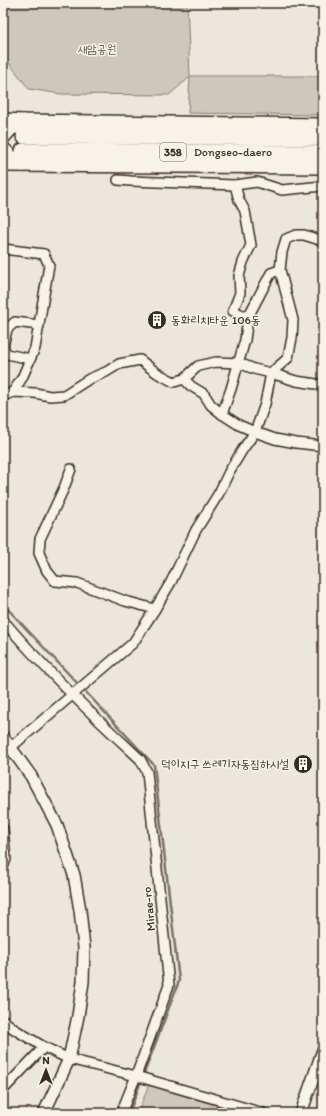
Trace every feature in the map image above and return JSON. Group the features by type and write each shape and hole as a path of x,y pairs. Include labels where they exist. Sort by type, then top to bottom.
{"highway":[{"path":"3,121 23,143 323,166"},
{"path":"3,164 23,143 323,126"},
{"path":"3,136 10,128 23,143"},
{"name":"Dongseo-daero","path":"23,143 323,138"},
{"path":"3,150 11,158 23,143"},
{"name":"Dongseo-daero","path":"23,143 323,153"}],"street":[{"path":"118,180 235,185 257,182 282,190 323,186"},
{"path":"235,185 239,200 245,211 251,245 243,262 239,276 240,293 233,311 248,317"},
{"path":"7,750 133,643 155,609 171,582 196,530 219,493 229,472 255,432 265,404 271,373 288,358 292,338 293,320 280,270 282,252 286,239 296,235 304,235 323,241"},
{"path":"3,249 44,254 48,265 35,348 22,378 13,392"},
{"path":"222,414 239,363 245,340 248,317 271,273 280,270"},
{"path":"30,359 6,354 3,347 6,329 15,322 39,325"},
{"path":"3,396 13,392 35,393 50,396 64,394 119,364 140,360 157,373 174,382 184,379 198,366 216,362 239,363 254,369 296,381 323,385"},
{"path":"184,379 191,386 204,394 210,405 239,425 275,439 296,444 323,446"},
{"path":"71,469 64,488 40,539 39,553 47,571 55,581 77,583 125,601 155,609"},
{"name":"Mirae-ro","path":"3,620 17,637 140,759 147,772 169,985 137,1076 121,1113"},
{"path":"3,737 7,750 31,776 57,824 74,875 80,910 84,948 83,982 78,1016 69,1059 44,1113"},
{"path":"3,829 6,859 3,867"},
{"path":"3,1020 14,1029 44,1047 69,1059 152,1080 263,1113"},
{"path":"3,1090 44,1047"},
{"path":"301,1113 323,1050"}],"green space":[{"name":"새암공원","path":"3,3 187,3 190,76 323,76 323,115 188,113 190,77 169,95 61,94 29,89 3,55"},
{"path":"149,1084 249,1113 138,1113"}],"waterway":[{"path":"3,604 79,685"},
{"path":"83,689 154,765 179,981 143,1076"},
{"path":"129,1113 141,1081"}],"place":[{"name":"동화리치타운 106동","path":"157,320"},
{"name":"덕이지구 쓰레기자동집하시설","path":"303,764"}]}
